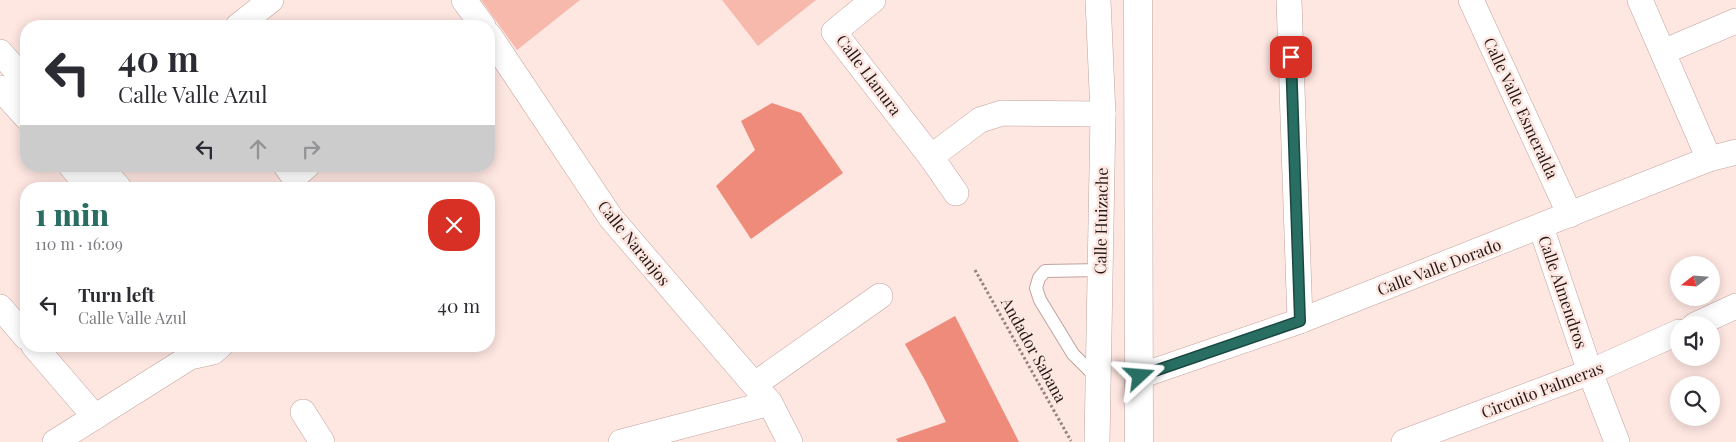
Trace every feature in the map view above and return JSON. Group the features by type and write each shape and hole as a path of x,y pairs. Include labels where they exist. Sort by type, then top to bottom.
{"main road":[{"path":"1138,0 1139,442"}],"street":[{"path":"246,20 271,0"},
{"name":"Calle Naranjos","path":"464,0 477,20"},
{"name":"Calle Llanura","path":"873,0 834,32 931,157"},
{"name":"Calle Huizache","path":"1097,442 1103,114 1098,0"},
{"path":"1289,0 1300,321"},
{"name":"Calle Valle Esmeralda","path":"1471,0 1570,215"},
{"path":"1640,0 1709,159"},
{"path":"1663,52 1736,21"},
{"name":"Calle Naranjos","path":"495,48 611,218 762,394 790,442"},
{"path":"0,52 20,75"},
{"path":"0,88 20,110"},
{"path":"956,193 931,157 980,120 1002,112 1103,114"},
{"name":"Calle Valle Dorado","path":"1140,376 1300,321 1709,159 1736,152"},
{"path":"76,172 85,182"},
{"path":"105,172 114,182"},
{"name":"Calle Almendros","path":"1541,227 1616,442"},
{"path":"620,442 762,394 880,296"},
{"path":"1714,316 1736,306"},
{"path":"0,307 20,330"},
{"name":"Circuito Palmeras","path":"1404,442 1590,372 1670,336"},
{"path":"39,352 95,417"},
{"path":"55,442 193,352 213,352"},
{"path":"303,412 322,442"}],"lane":[{"path":"1098,379 1073,354 1040,300 1036,288 1039,278 1045,272 1100,270"}],"path":[{"name":"Andador Sabana","path":"975,270 1071,442"}],"shaded area":[{"path":"481,0 580,0 517,50"},
{"path":"722,0 816,0 758,46"},
{"path":"772,103 801,113 843,173 751,239 716,186 755,150 741,121"},
{"path":"955,316 1019,442 898,442 896,439 946,422 905,344"}],"route":[{"path":"1140,376 1300,321 1291,57"}]}
